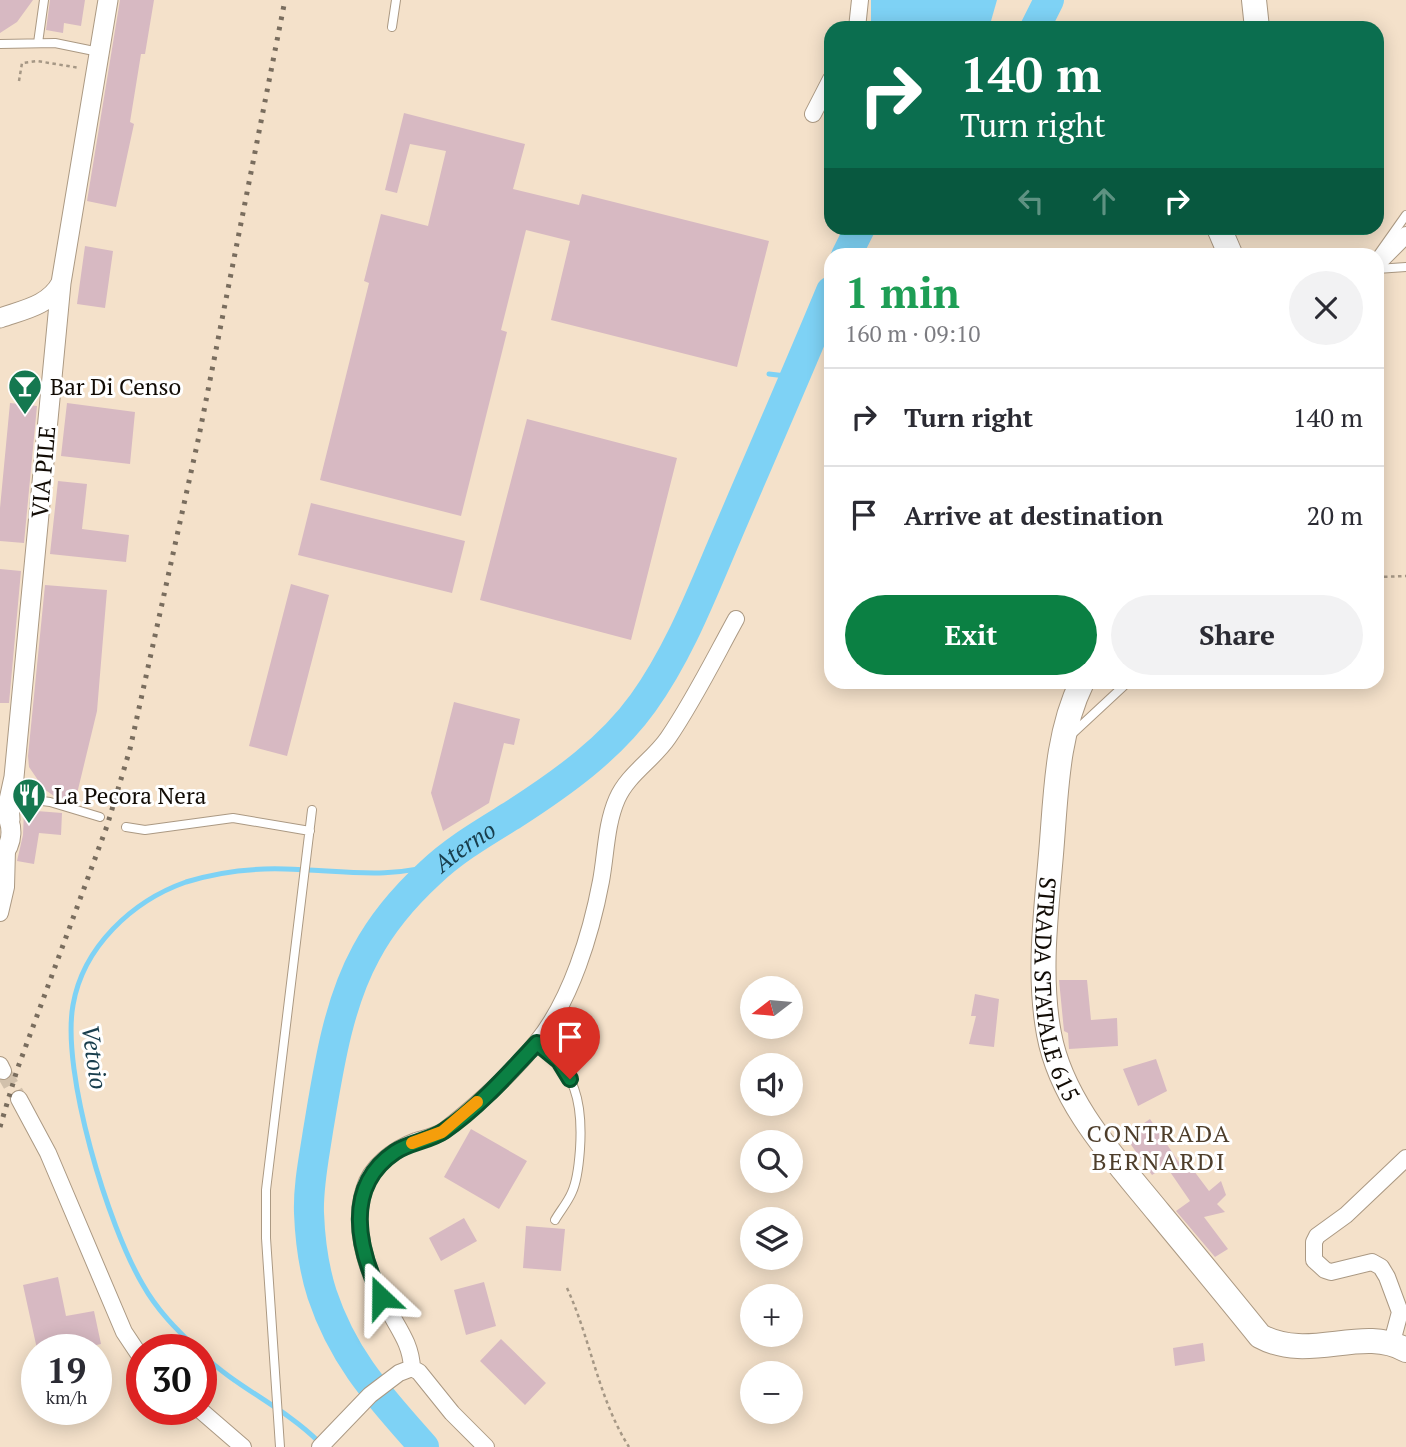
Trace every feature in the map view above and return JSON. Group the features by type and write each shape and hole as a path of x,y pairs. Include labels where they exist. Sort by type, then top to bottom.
{"main road":[{"path":"1254,0 1256,21"},
{"name":"STRADA STATALE 615","path":"1079,689 1063,743 1044,939 1046,1011 1057,1063 1075,1102 1112,1155 1261,1336 1275,1344 1299,1348 1342,1342 1399,1346"}],"street":[{"name":"VIA PILE","path":"4,853 11,835 7,807 14,778 61,283 108,0"},
{"path":"858,21 860,0"},
{"path":"813,114 824,93"},
{"path":"1384,259 1406,235"},
{"path":"0,317 48,299 61,283"},
{"path":"20,311 33,310 45,314 52,323 55,338"},
{"path":"412,1368 407,1340 381,1297 364,1252 361,1226 364,1188 385,1160 408,1144 446,1130 503,1080 537,1043 554,1017 583,950 601,882 617,800 627,783 668,738 736,619"},
{"path":"0,914 6,887 4,853"},
{"path":"19,1099 48,1153 126,1335"},
{"path":"1399,1346 1401,1312 1381,1267 1372,1262 1332,1272 1314,1261 1312,1250 1317,1236 1346,1215 1406,1158"},
{"path":"324,1442 370,1395 405,1370 412,1368 419,1372 452,1413 486,1447"},
{"path":"217,1425 243,1447"}],"lane":[{"path":"38,43 44,0"},
{"path":"392,27 396,0"},
{"path":"0,44 55,43 98,61"},
{"path":"1383,248 1406,215"},
{"path":"1384,266 1406,267"},
{"path":"1063,743 1121,689"},
{"path":"7,807 50,803 100,817"},
{"path":"280,1447 266,1238 266,1190 313,810"},
{"path":"125,827 145,830 233,818 310,831"},
{"path":"537,1043 559,1061 570,1079 580,1106 580,1152 575,1181 555,1220"}],"path":[{"path":"19,81 22,63 98,61"},
{"path":"1384,577 1406,576"},
{"path":"568,1287 613,1420 629,1447"}],"water":[{"path":"871,0 997,0 991,21 871,21"}],"building":[{"path":"0,0 33,0 17,22 0,33"},
{"path":"50,0 85,0 81,26 64,23 63,33 46,30"},
{"path":"120,0 154,0 145,54 141,54 130,122 134,124 116,207 87,201"},
{"path":"404,113 525,144 513,189 579,205 582,194 769,241 737,367 551,320 570,241 526,230 501,330 507,332 461,516 320,480 369,283 364,281 381,214 428,226 446,151 410,144 397,193 385,190"},
{"path":"85,246 113,251 105,308 77,304"},
{"path":"10,403 37,406 24,543 0,541 0,508"},
{"path":"67,403 135,412 130,464 61,456"},
{"path":"527,419 677,458 631,640 480,600"},
{"path":"58,481 87,484 82,529 129,535 126,562 50,554"},
{"path":"311,503 465,541 452,593 298,555"},
{"path":"0,569 21,571 9,703 0,703"},
{"path":"291,584 329,595 287,756 249,746"},
{"path":"45,585 107,590 97,711 75,802 54,796 44,789 29,767"},
{"path":"454,702 520,719 514,745 504,743 489,803 443,831 431,793"},
{"path":"24,810 62,813 61,835 39,833 34,864 17,861 23,835"},
{"path":"1059,980 1087,980 1091,1020 1117,1018 1118,1046 1069,1049 1068,1033 1064,1031"},
{"path":"975,994 999,999 994,1047 969,1044 976,1016 971,1016"},
{"path":"1156,1059 1167,1091 1138,1106 1123,1069"},
{"path":"1150,1119 1182,1167 1188,1163 1209,1191 1221,1181 1226,1195 1217,1204 1225,1212 1204,1217 1228,1249 1215,1257 1176,1211 1190,1201 1166,1166 1152,1175 1125,1136"},
{"path":"471,1129 527,1161 499,1209 444,1177"},
{"path":"464,1218 477,1241 441,1261 429,1238"},
{"path":"526,1226 565,1229 561,1271 523,1268"},
{"path":"58,1277 66,1316 94,1311 99,1334 34,1334 23,1285"},
{"path":"484,1282 496,1326 466,1335 454,1290"},
{"path":"501,1339 546,1383 525,1405 480,1361"},
{"path":"1203,1343 1205,1361 1175,1366 1173,1348"}],"waterway":[{"name":"Aterno","path":"1038,21 1049,0"},
{"name":"Aterno","path":"850,248 856,235"},
{"name":"Aterno","path":"424,1447 365,1377 341,1339 322,1294 313,1254 309,1193 330,1063 348,995 356,973 379,931 421,882 460,849 584,764 616,735 643,703 668,664 689,622 824,307"},
{"path":"769,374 786,376 798,371"},
{"name":"Vetoio","path":"182,1334 154,1303 129,1259 90,1148 74,1069 71,1034 73,1005 87,964 113,929 129,914 166,890 186,882 223,873 260,869 384,873 423,868 443,862"},
{"name":"Vetoio","path":"217,1367 291,1418 319,1442"}],"tunnel":[{"path":"3,1071 19,1099"}],"railway":[{"path":"0,1127 17,1070 107,826 130,749 199,436 285,0"}],"slow traffic":[{"path":"412,1143 442,1132 477,1102"}],"place":[{"name":"Bar Di Censo","path":"25,416"},
{"name":"La Pecora Nera","path":"29,825"}],"district":[{"name":"CONTRADA BERNARDI","path":"1159,1147"}],"route":[{"path":"381,1297 368,1267 361,1226 364,1188 377,1167 408,1144 446,1130 503,1080 537,1043 551,1052 570,1079"}]}
